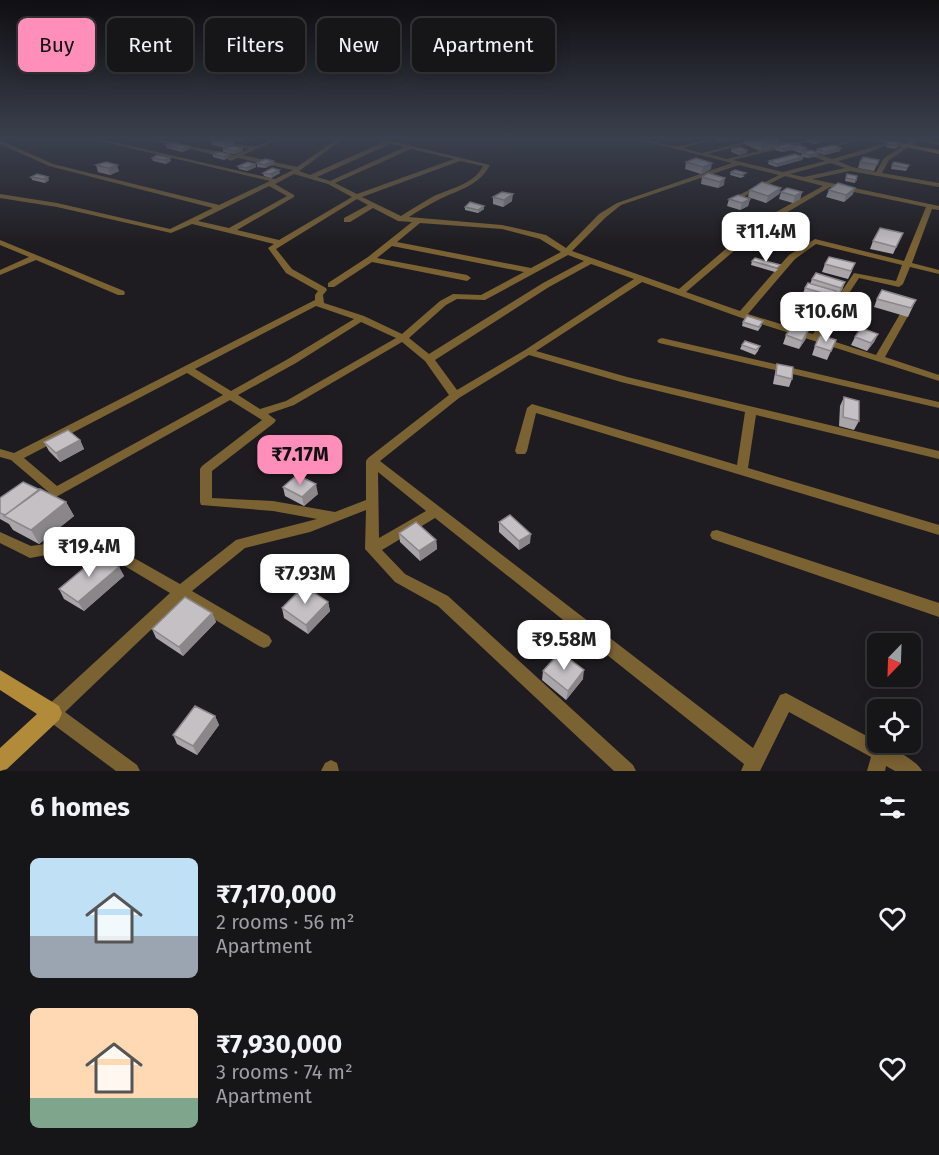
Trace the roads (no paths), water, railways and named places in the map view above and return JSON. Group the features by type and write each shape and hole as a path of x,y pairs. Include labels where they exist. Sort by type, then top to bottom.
{"street":[{"path":"90,175 221,208"},
{"path":"230,231 292,196 273,182 247,175"},
{"path":"0,196 57,205 171,231 288,175"},
{"path":"306,175 330,183 401,219 502,227 543,237 567,252 680,293 939,378"},
{"path":"310,177 315,175"},
{"path":"330,183 348,175"},
{"path":"415,175 358,196 272,248 289,270 323,290 319,295 320,305 361,318 403,338 429,359 455,396"},
{"path":"401,219 480,175"},
{"path":"258,413 290,403 403,338 443,303 456,296 482,298 567,252 602,216 619,204 704,175"},
{"path":"733,200 782,175"},
{"path":"788,175 935,207 899,284 857,275 815,338"},
{"path":"805,179 823,175"},
{"path":"878,175 939,185"},
{"path":"680,293 759,225 829,184"},
{"path":"347,220 374,204"},
{"path":"331,285 371,259 418,221"},
{"path":"193,222 280,243"},
{"path":"742,315 792,257 815,241 939,272"},
{"path":"0,242 121,293"},
{"path":"391,243 531,271"},
{"path":"0,273 34,258"},
{"path":"371,259 467,278"},
{"path":"429,359 546,285 592,260"},
{"path":"372,461 455,396 642,278"},
{"path":"15,458 320,301"},
{"path":"879,359 903,316"},
{"path":"0,453 15,458 57,492 228,394 292,361 361,318"},
{"path":"662,341 939,405"},
{"path":"528,352 625,381 939,455"},
{"path":"190,369 270,420 206,469 206,502 273,506 335,517"},
{"path":"521,451 532,408 939,530"},
{"path":"742,471 751,411"},
{"path":"372,461 372,549 400,578 443,601 627,771"},
{"path":"372,461 752,765 786,700 867,744"},
{"path":"0,762 182,591 241,544 310,527 373,502"},
{"path":"372,549 436,511"},
{"path":"717,535 939,610"},
{"path":"0,537 30,552 68,546 127,560 264,640"},
{"path":"0,679 130,771"},
{"path":"876,771 881,753"},
{"path":"883,753 914,771"}]}
